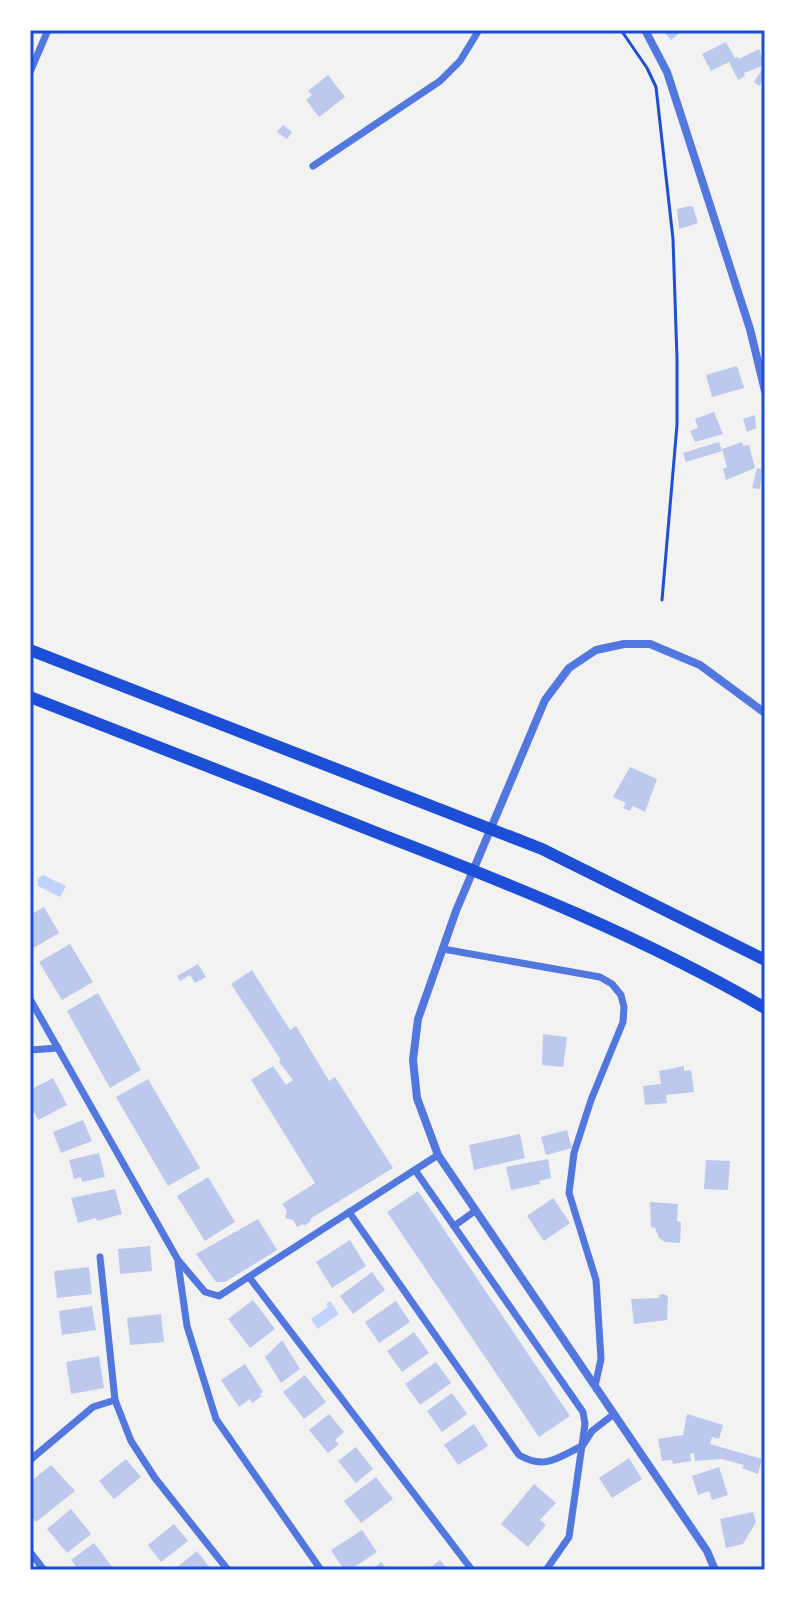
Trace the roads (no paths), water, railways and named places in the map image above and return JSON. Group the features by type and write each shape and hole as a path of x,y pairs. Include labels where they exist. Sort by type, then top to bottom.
{"highway":[{"path":"30,650 542,849 765,960"},
{"path":"30,697 504,882 649,946 765,1008"}],"street":[{"path":"30,72 48,30"},
{"path":"313,166 440,81 460,61 479,30"},
{"path":"645,30 667,72 750,329 765,391"},
{"path":"715,1570 707,1551 438,1155 417,1098 413,1060 418,1019 456,911 545,700 569,668 596,650 624,644 650,644 700,665 765,713"},
{"path":"443,949 600,977 612,984 621,995 623,1022 582,1126 574,1153 569,1193 596,1280 601,1359 595,1386"},
{"path":"30,999 178,1260 205,1292 219,1296 438,1155"},
{"path":"30,1050 58,1048"},
{"path":"415,1170 583,1412 585,1424 569,1537 546,1570"},
{"path":"454,1226 475,1211"},
{"path":"349,1212 519,1455 530,1461 545,1463 582,1446 592,1431 614,1414"},
{"path":"100,1257 115,1400 131,1441 155,1478 228,1570"},
{"path":"178,1260 187,1326 216,1419 321,1570"},
{"path":"249,1277 472,1570"},
{"path":"30,1460 93,1407 115,1400"},
{"path":"30,1552 44,1570"}],"water":[{"path":"43,875 66,886 60,897 38,886 37,879"},
{"path":"330,1301 339,1314 318,1329 311,1319 328,1307 326,1304"}]}
